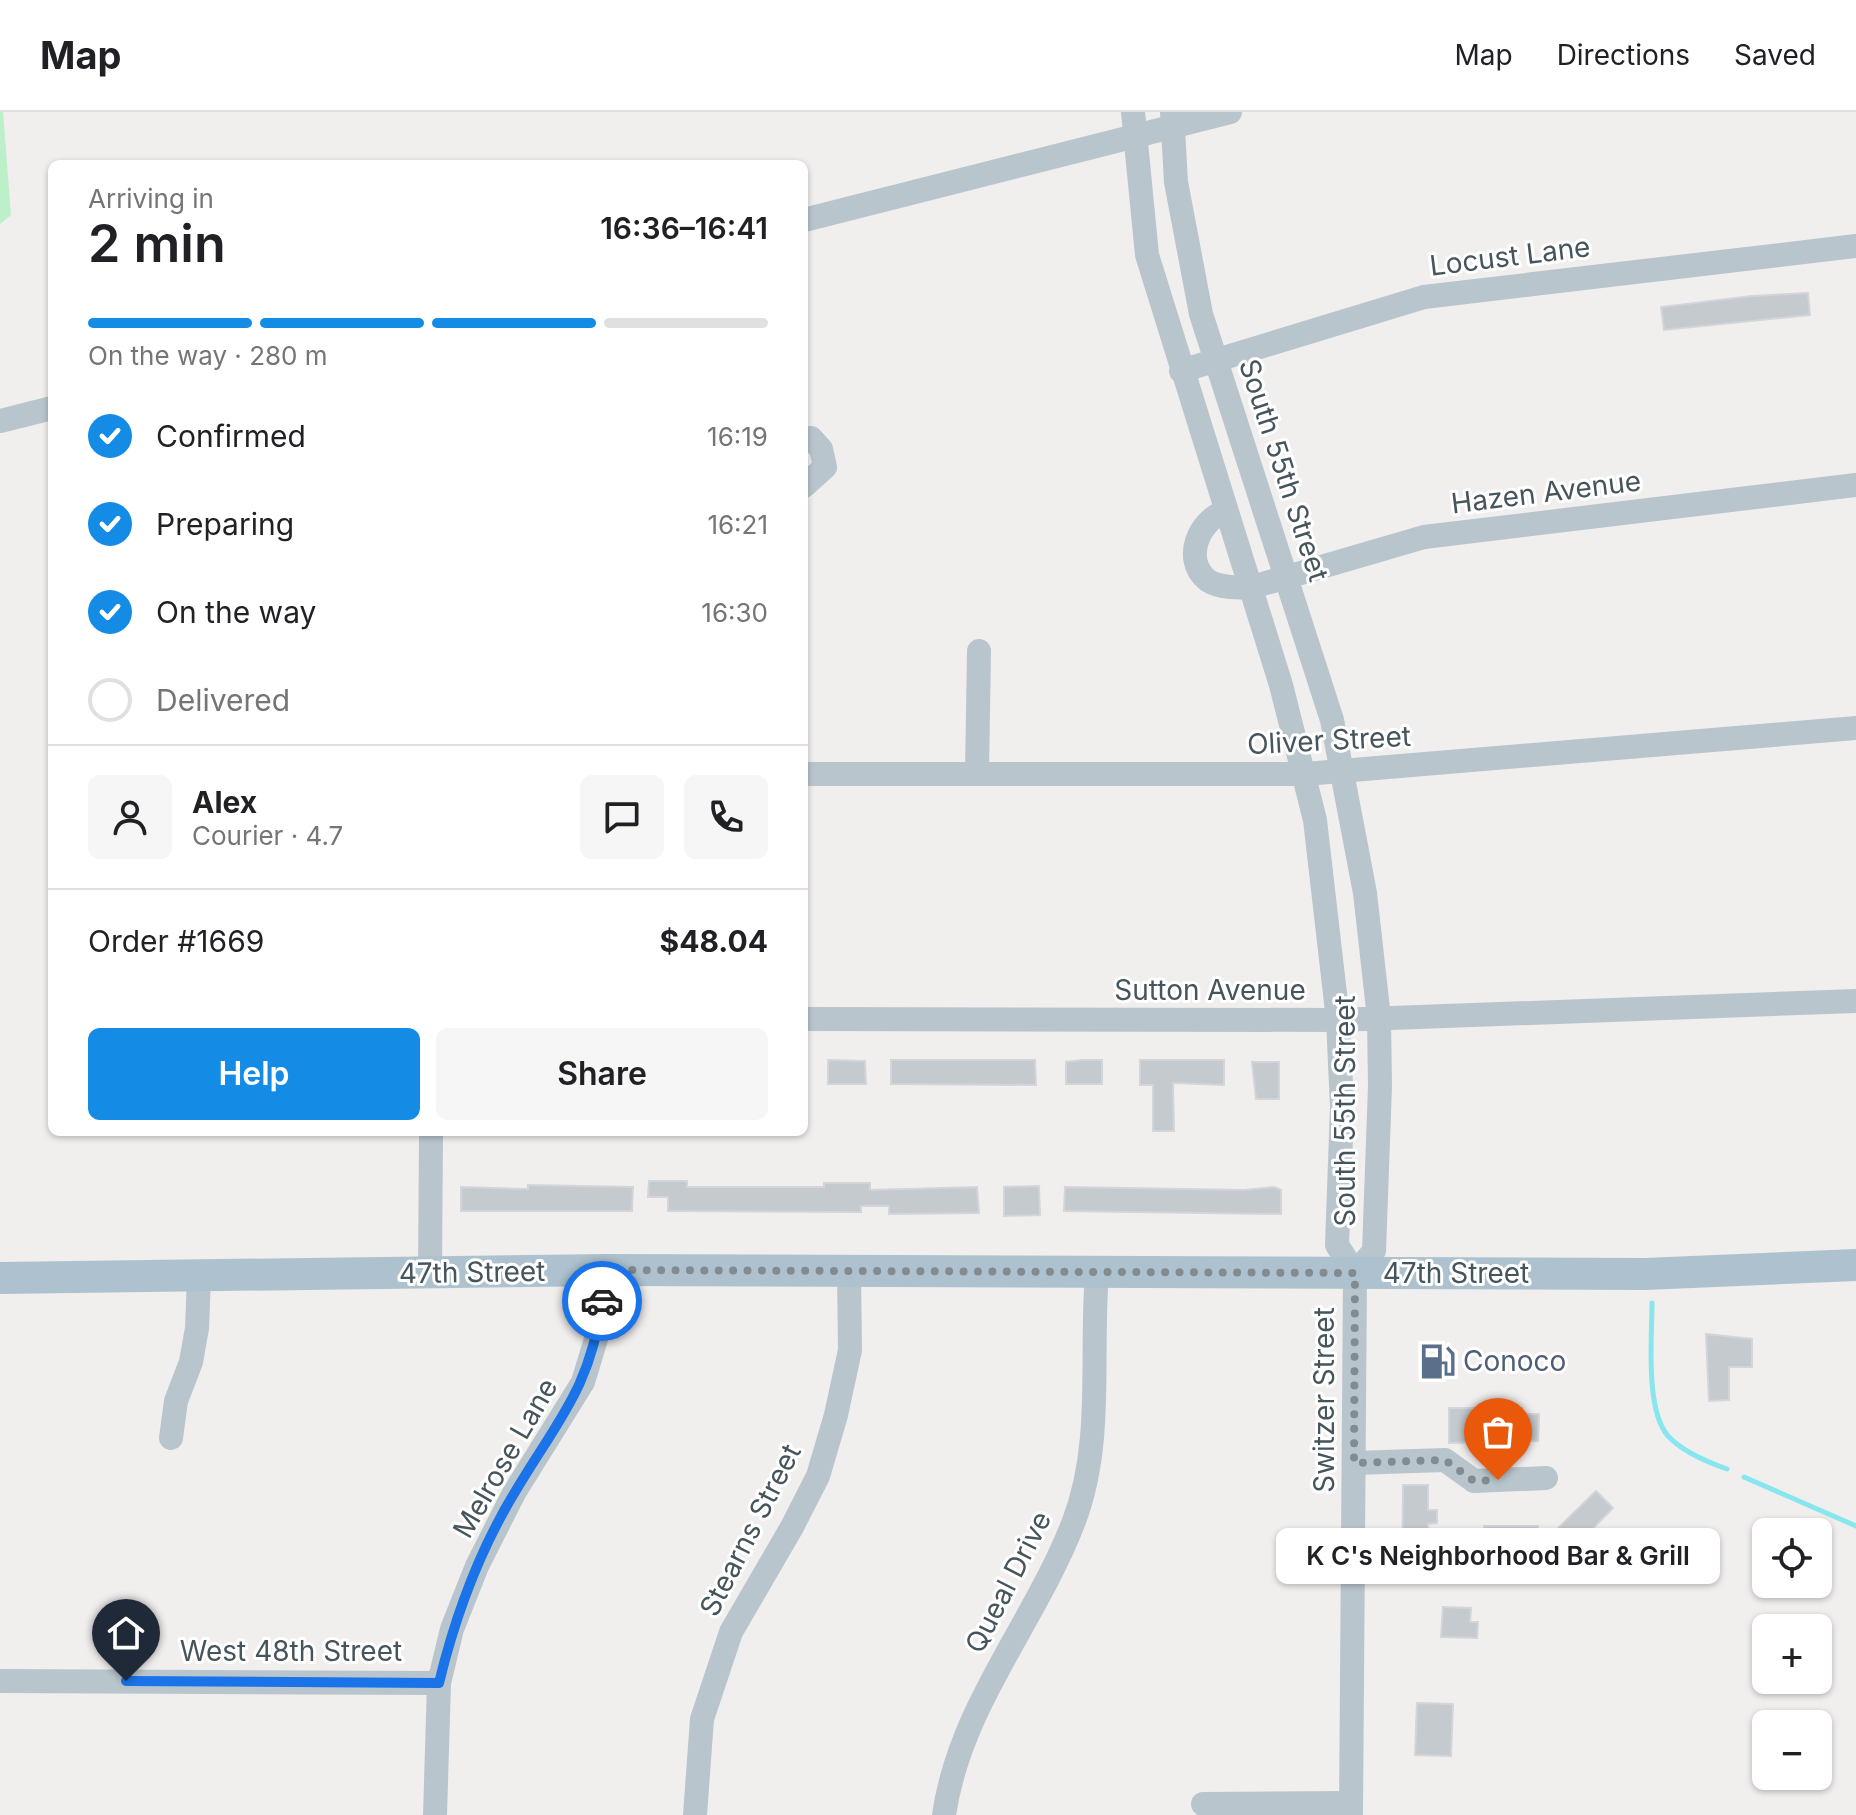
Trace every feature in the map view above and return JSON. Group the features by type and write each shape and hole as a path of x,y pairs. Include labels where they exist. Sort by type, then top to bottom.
{"main road":[{"name":"47th Street","path":"0,1278 606,1270 1645,1274 1856,1265"}],"street":[{"path":"808,219 1135,124 1230,112"},
{"name":"South 55th Street","path":"1135,124 1147,255 1224,512 1281,685 1305,774 1326,895 1338,1020 1342,1107 1337,1245 1355,1273 1374,1251 1379,1018 1365,893 1332,720 1201,314 1183,230 1172,120"},
{"name":"Locust Lane","path":"1181,371 1424,297 1856,246"},
{"path":"0,421 48,409"},
{"path":"808,438 821,449 825,467 808,482"},
{"name":"Hazen Avenue","path":"1249,588 1424,537 1856,485"},
{"path":"1224,512 1206,525 1195,543 1194,560 1206,580 1230,587 1249,588"},
{"path":"977,773 979,651"},
{"name":"Oliver Street","path":"808,774 1305,774 1856,728"},
{"name":"Sutton Avenue","path":"808,1019 1338,1020 1856,1001"},
{"path":"430,1272 431,1136"},
{"name":"Melrose Lane","path":"435,1815 439,1683 452,1629 477,1566 514,1493 583,1382 599,1329 606,1270"},
{"name":"Stearns Street","path":"695,1815 702,1719 731,1632 786,1539 818,1476 836,1415 850,1350 849,1271"},
{"name":"Switzer Street","path":"1351,1809 1355,1273"},
{"name":"Queal Drive","path":"944,1815 968,1725 1054,1567 1075,1519 1088,1469 1093,1432 1097,1274"},
{"path":"171,1438 176,1401 191,1362 197,1328 199,1277"},
{"path":"1354,1463 1445,1460 1474,1481 1546,1478"},
{"name":"West 48th Street","path":"0,1681 439,1683"},
{"path":"1203,1804 1351,1809"}],"green space":[{"path":"0,112 3,112 11,215 0,224"}],"building":[{"path":"1808,293 1810,315 1664,330 1661,307"},
{"path":"828,1060 865,1061 866,1084 828,1084"},
{"path":"891,1060 1035,1060 1036,1085 891,1084"},
{"path":"1102,1060 1102,1084 1066,1084 1066,1062"},
{"path":"1140,1060 1224,1060 1224,1085 1173,1083 1174,1131 1153,1131 1153,1085 1140,1085"},
{"path":"1252,1062 1279,1062 1279,1099 1256,1099"},
{"path":"649,1181 687,1181 687,1187 824,1187 824,1183 870,1183 870,1190 977,1187 979,1213 889,1214 889,1206 861,1206 861,1212 668,1211 668,1197 648,1197"},
{"path":"528,1185 633,1187 632,1211 461,1211 461,1187 528,1189"},
{"path":"1039,1186 1040,1215 1004,1216 1004,1187"},
{"path":"1065,1187 1244,1190 1274,1187 1281,1190 1281,1214 1064,1211"},
{"path":"1706,1334 1752,1339 1752,1367 1729,1367 1729,1400 1709,1401"},
{"path":"1449,1408 1522,1408 1522,1414 1539,1414 1538,1441 1449,1443"},
{"path":"1403,1485 1428,1485 1428,1510 1437,1510 1437,1523 1428,1524 1428,1577 1402,1577"},
{"path":"1596,1491 1613,1508 1576,1546 1558,1528"},
{"path":"1484,1526 1538,1526 1538,1552 1485,1552"},
{"path":"1443,1607 1471,1608 1470,1622 1478,1622 1477,1638 1441,1637"},
{"path":"1417,1703 1453,1704 1451,1756 1415,1755"}],"waterway":[{"path":"1652,1303 1651,1372 1661,1424 1668,1436 1680,1446 1727,1469"},
{"path":"1744,1477 1856,1526"}],"way so far":[{"path":"602,1301 606,1270 1355,1273 1354,1463 1445,1460 1474,1481 1498,1480"}],"place":[{"name":"Conoco","path":"1437,1361"},
{"name":"K C's Neighborhood Bar & Grill","path":"1498,1480"}],"route":[{"path":"126,1681 439,1683 452,1629 477,1566 514,1493 552,1437 583,1382 599,1329 602,1301"}]}
